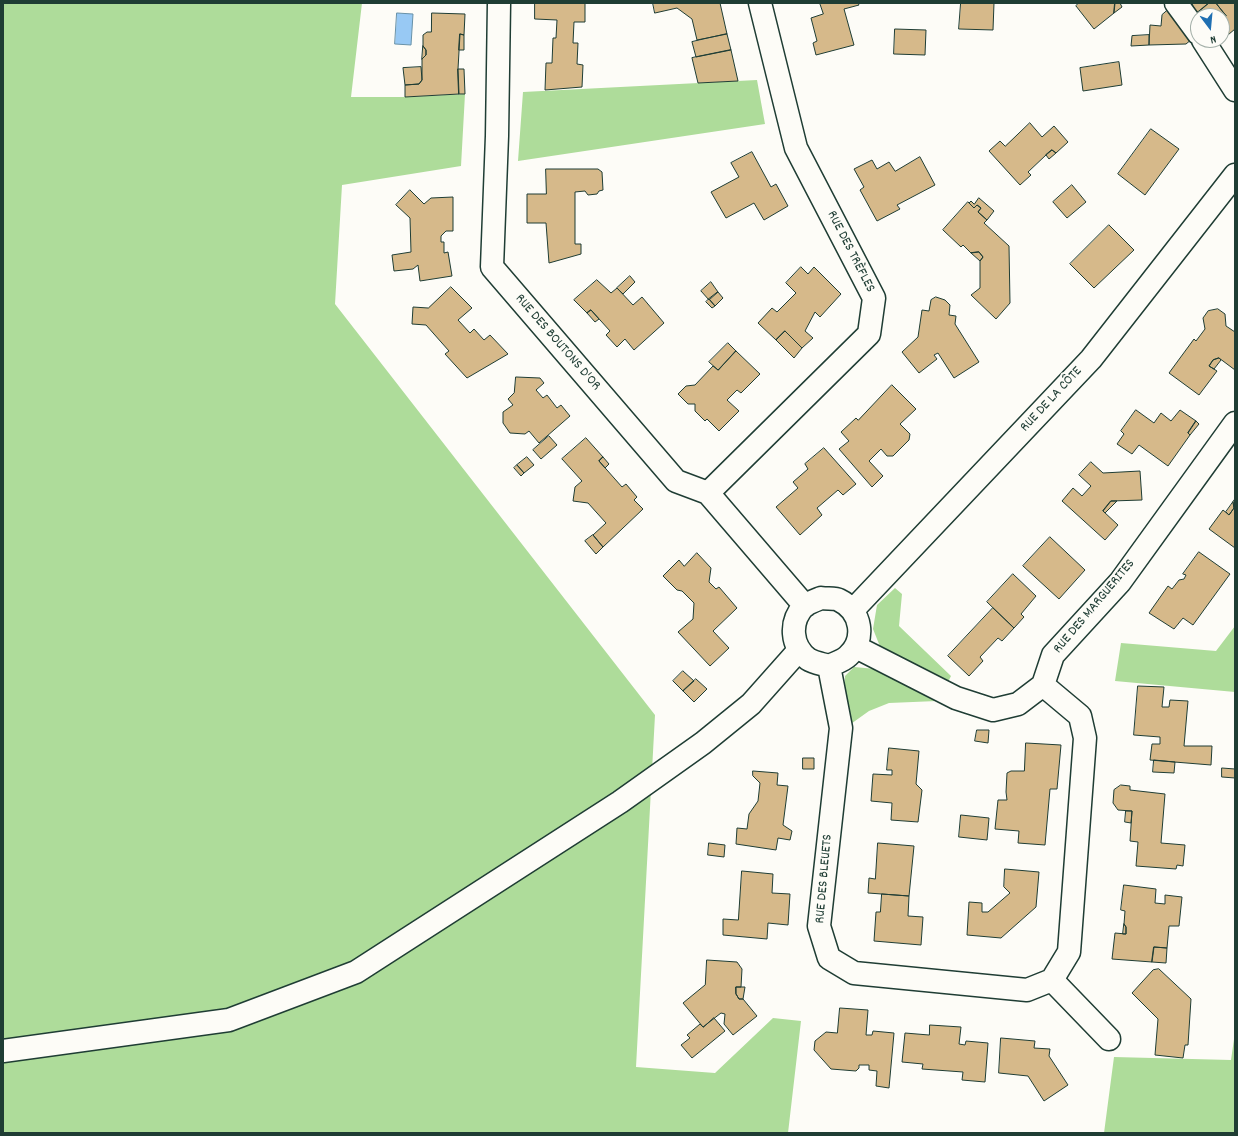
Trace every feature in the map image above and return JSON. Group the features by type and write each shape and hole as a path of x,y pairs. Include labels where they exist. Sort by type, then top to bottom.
{"street":[{"name":"RUE DES BOUTONS D'OR","path":"499,3 497,136 492,267 676,481 708,493 805,606"},
{"name":"RUE DES TRÈFLES","path":"708,493 869,334 874,298 796,148 760,3"},
{"path":"1176,3 1190,22"},
{"path":"1208,48 1235,90"},
{"name":"RUE DE LA CÔTE","path":"853,610 1091,359 1235,175"},
{"name":"RUE DES MARGUERITES","path":"1043,685 1053,655 1120,582 1235,423"},
{"path":"821,598 839,600 853,610 859,622 860,635 856,647 848,657 829,666 809,660 799,650 793,635 796,619 805,606 821,598"},
{"path":"856,647 956,698 993,710 1018,704 1043,685 1080,716 1085,738 1069,952 1052,980 1109,1039"},
{"path":"3,1050 229,1020 356,972 620,802 703,744 751,704 799,650"},
{"name":"RUE DES BLEUETS","path":"829,666 840,728 819,926 829,958 854,972 1027,990 1052,980"}],"green space":[{"path":"3,3 362,3 351,97 405,97 465,94 461,166 342,185 335,304 655,715 636,1067 715,1073 773,1018 801,1021 788,1133 3,1133"},
{"path":"757,80 765,124 518,161 523,92"},
{"path":"895,588 902,594 899,626 951,676 947,684 881,649 873,629 877,605"},
{"path":"1235,626 1235,692 1115,681 1121,643 1216,651"},
{"path":"854,667 876,669 937,701 889,703 869,711 848,726 844,694 845,676"},
{"path":"1235,1032 1235,1133 1104,1133 1114,1057 1231,1060"}],"water":[{"path":"397,13 413,14 411,45 395,44"}],"building":[{"path":"535,3 585,3 585,22 574,22 573,43 578,43 577,64 583,65 582,87 545,90 546,63 552,63 553,38 556,38 557,20 535,19"},
{"path":"653,3 720,3 727,34 697,40 692,19 677,8 655,13"},
{"path":"820,3 858,3 859,5 844,9 854,45 816,55 813,43 817,41 811,18 823,14"},
{"path":"961,3 994,3 993,30 959,29"},
{"path":"1079,3 1115,3 1114,13 1094,29 1076,6"},
{"path":"1115,3 1120,3 1122,7 1114,13"},
{"path":"1192,3 1209,3 1203,8 1194,8"},
{"path":"1209,3 1216,3 1220,8 1203,8"},
{"path":"1216,3 1235,3 1235,29 1230,33 1230,8 1220,8"},
{"path":"1168,10 1190,37 1190,41 1186,44 1149,45 1150,25 1161,26 1162,15"},
{"path":"432,13 465,14 464,35 460,34 458,69 459,94 405,97 405,85 419,84 422,80 422,59 426,55 426,50 423,46 423,35 427,32 431,32"},
{"path":"895,29 926,30 925,55 894,54"},
{"path":"460,34 464,35 464,50 459,50"},
{"path":"727,34 731,50 696,57 692,42"},
{"path":"1149,35 1149,45 1131,46 1132,36"},
{"path":"423,46 426,50 426,55 422,59"},
{"path":"731,50 738,81 698,83 692,58"},
{"path":"1119,62 1122,85 1083,91 1080,68"},
{"path":"421,67 422,80 419,84 405,85 403,68"},
{"path":"458,69 464,69 465,94 459,94"},
{"path":"1030,123 1042,137 1054,126 1068,142 1056,153 1052,150 1046,155 1028,172 1031,175 1020,185 989,151 1000,141 1005,146"},
{"path":"1151,129 1179,149 1145,195 1118,174"},
{"path":"1052,150 1056,153 1049,159 1046,155"},
{"path":"752,152 771,187 776,184 788,206 764,220 754,203 726,218 711,192 739,177 731,163"},
{"path":"920,157 935,185 897,205 900,209 877,221 860,190 864,187 854,169 872,160 877,169 889,162 895,171"},
{"path":"546,169 598,169 602,172 603,190 599,191 597,194 588,195 585,191 575,192 575,244 581,244 581,254 549,263 546,223 527,223 527,194 546,194"},
{"path":"1072,185 1086,202 1067,218 1053,202"},
{"path":"410,190 424,204 431,198 453,197 453,231 446,231 441,236 441,242 444,242 444,253 448,252 452,276 420,281 418,265 413,269 394,271 392,255 411,252 410,218 396,205"},
{"path":"979,198 994,211 987,220 978,212 981,208 977,205 974,208 969,203 971,201 974,204"},
{"path":"968,202 974,208 977,205 981,208 978,212 987,220 984,223 1009,246 1010,303 996,319 971,295 980,288 980,261 983,257 979,252 971,253 963,245 961,247 943,230"},
{"path":"1109,225 1134,250 1094,288 1070,264"},
{"path":"979,252 983,257 980,261 971,253"},
{"path":"801,267 808,274 814,267 841,294 820,317 815,312 805,331 813,338 802,348 785,331 776,340 758,323 772,308 777,312 796,293 786,283"},
{"path":"630,276 635,282 623,294 617,288"},
{"path":"597,280 611,293 617,288 633,305 642,297 664,323 634,350 625,339 617,347 606,335 610,331 591,310 587,313 574,300"},
{"path":"711,282 718,292 709,300 701,291"},
{"path":"451,287 472,308 458,320 470,333 474,329 484,340 490,335 508,354 467,378 445,354 449,351 426,325 412,324 413,307 428,308"},
{"path":"718,292 723,298 715,306 709,299"},
{"path":"936,297 945,300 950,305 949,315 956,316 955,324 979,362 954,378 938,353 934,355 937,359 919,373 902,352 918,337 922,310 929,311 931,300"},
{"path":"709,299 715,306 712,308 706,302"},
{"path":"1218,309 1225,314 1226,326 1235,332 1235,370 1219,358 1213,360 1209,366 1217,371 1199,395 1169,373 1194,339 1196,341 1205,329 1203,318 1208,311"},
{"path":"591,310 599,319 595,322 587,313"},
{"path":"785,331 802,348 794,358 776,340"},
{"path":"728,343 736,351 718,370 709,362"},
{"path":"736,351 760,374 741,393 737,390 727,400 739,411 719,431 707,419 705,421 695,411 695,404 688,404 678,394 686,386 695,385 713,366 718,370"},
{"path":"1219,358 1221,360 1214,369 1209,366 1213,360"},
{"path":"516,377 540,378 544,383 536,390 543,398 547,395 557,408 561,405 570,416 539,443 529,431 525,434 510,433 503,423 503,412 513,405 508,399 514,393"},
{"path":"892,385 916,409 900,424 910,434 909,440 893,456 887,456 881,449 869,461 883,476 872,487 839,449 849,441 841,432 856,418 858,420"},
{"path":"1136,410 1154,423 1161,413 1171,421 1180,410 1196,421 1188,433 1190,435 1168,466 1139,445 1132,454 1117,444 1124,434 1121,431"},
{"path":"1196,421 1199,424 1190,435 1188,433"},
{"path":"549,436 557,445 541,459 533,450"},
{"path":"586,438 603,457 599,461 622,487 626,484 637,497 634,500 643,509 603,547 593,535 606,523 588,503 573,501 575,487 582,481 562,459"},
{"path":"824,448 856,484 843,495 838,490 817,508 822,515 800,535 776,507 798,488 793,482 808,469 805,464"},
{"path":"527,457 534,465 524,473 517,465"},
{"path":"603,457 609,464 605,468 599,461"},
{"path":"1091,462 1103,473 1140,471 1142,500 1111,501 1103,511 1118,525 1105,540 1062,501 1073,488 1082,496 1091,486 1079,475"},
{"path":"517,465 524,473 521,476 514,468"},
{"path":"1235,499 1235,548 1209,529 1223,510 1229,515 1234,508 1233,502"},
{"path":"1111,501 1117,501 1105,513 1103,511"},
{"path":"1233,502 1234,508 1229,515 1226,512"},
{"path":"593,535 603,547 596,554 585,541"},
{"path":"1050,537 1085,570 1059,599 1023,566"},
{"path":"1199,552 1230,574 1193,625 1183,618 1174,629 1149,613 1168,586 1172,589 1179,580 1184,579 1186,575 1183,574"},
{"path":"697,553 711,568 709,582 716,589 719,587 737,608 713,631 729,648 710,666 678,632 693,619 694,603 682,591 677,590 663,576 679,560 684,566"},
{"path":"1013,574 1036,596 1021,614 1024,617 1014,628 987,602"},
{"path":"993,608 1014,628 1002,641 998,638 980,657 983,661 969,676 948,656"},
{"path":"683,671 694,681 683,691 673,681"},
{"path":"696,679 707,689 694,702 683,691"},
{"path":"1138,686 1164,687 1162,707 1169,707 1170,700 1188,701 1184,746 1212,746 1211,765 1150,760 1152,744 1160,744 1160,737 1134,735"},
{"path":"977,730 989,730 988,743 975,741"},
{"path":"1026,743 1061,745 1057,789 1050,789 1045,845 1018,843 1019,831 995,829 998,800 1007,800 1007,773 1011,771 1024,771"},
{"path":"889,748 919,751 916,784 922,790 918,822 891,820 892,803 871,801 873,774 892,775 892,770 887,770"},
{"path":"803,758 814,758 814,769 803,769"},
{"path":"1154,760 1175,762 1174,773 1153,772"},
{"path":"1222,768 1235,769 1235,778 1222,777"},
{"path":"753,771 778,773 777,785 788,786 783,825 792,831 790,840 778,838 776,850 736,844 737,828 747,829 749,814 758,801 760,783 753,776"},
{"path":"1121,785 1130,786 1130,790 1165,794 1161,843 1185,845 1183,866 1177,865 1176,869 1136,866 1138,842 1130,841 1132,811 1118,810 1113,803 1114,790"},
{"path":"1126,811 1132,811 1131,823 1125,822"},
{"path":"961,815 989,818 987,840 959,837"},
{"path":"709,843 725,845 724,857 708,855"},
{"path":"878,843 914,846 909,896 868,893 869,878 875,879"},
{"path":"1005,869 1039,872 1036,907 1001,938 967,935 969,902 982,903 982,912 988,912 1010,893 1004,887"},
{"path":"742,871 773,874 772,893 790,894 788,925 768,923 767,939 723,935 723,919 738,920"},
{"path":"1124,885 1156,889 1155,903 1165,904 1165,895 1182,897 1179,926 1169,926 1167,948 1154,947 1152,962 1112,959 1115,933 1126,934 1126,927 1124,924 1125,911 1121,910"},
{"path":"882,894 909,896 908,916 923,917 921,945 874,941 876,912 880,912"},
{"path":"1124,924 1126,927 1126,934 1123,934"},
{"path":"1154,947 1167,948 1166,963 1152,962"},
{"path":"707,960 737,962 742,969 741,987 736,987 736,994 739,999 743,999 757,1016 733,1035 724,1024 725,1014 721,1013 703,1027 683,1003 705,985"},
{"path":"1159,969 1191,999 1188,1045 1185,1045 1183,1058 1155,1055 1158,1019 1132,993 1153,970"},
{"path":"736,987 745,987 743,999 739,999 736,994"},
{"path":"840,1008 868,1010 866,1035 872,1035 873,1031 894,1033 889,1088 876,1086 877,1071 869,1070 869,1065 859,1065 859,1068 856,1071 831,1069 814,1050 815,1041 826,1032 837,1033"},
{"path":"714,1018 725,1031 692,1058 681,1045 690,1038 687,1035 700,1024 703,1027"},
{"path":"930,1025 961,1027 959,1044 965,1045 966,1041 988,1043 985,1082 962,1080 963,1072 922,1069 923,1064 902,1062 905,1033 929,1035"},
{"path":"1001,1038 1035,1041 1034,1048 1050,1049 1049,1056 1068,1085 1044,1101 1028,1076 999,1073"}]}
